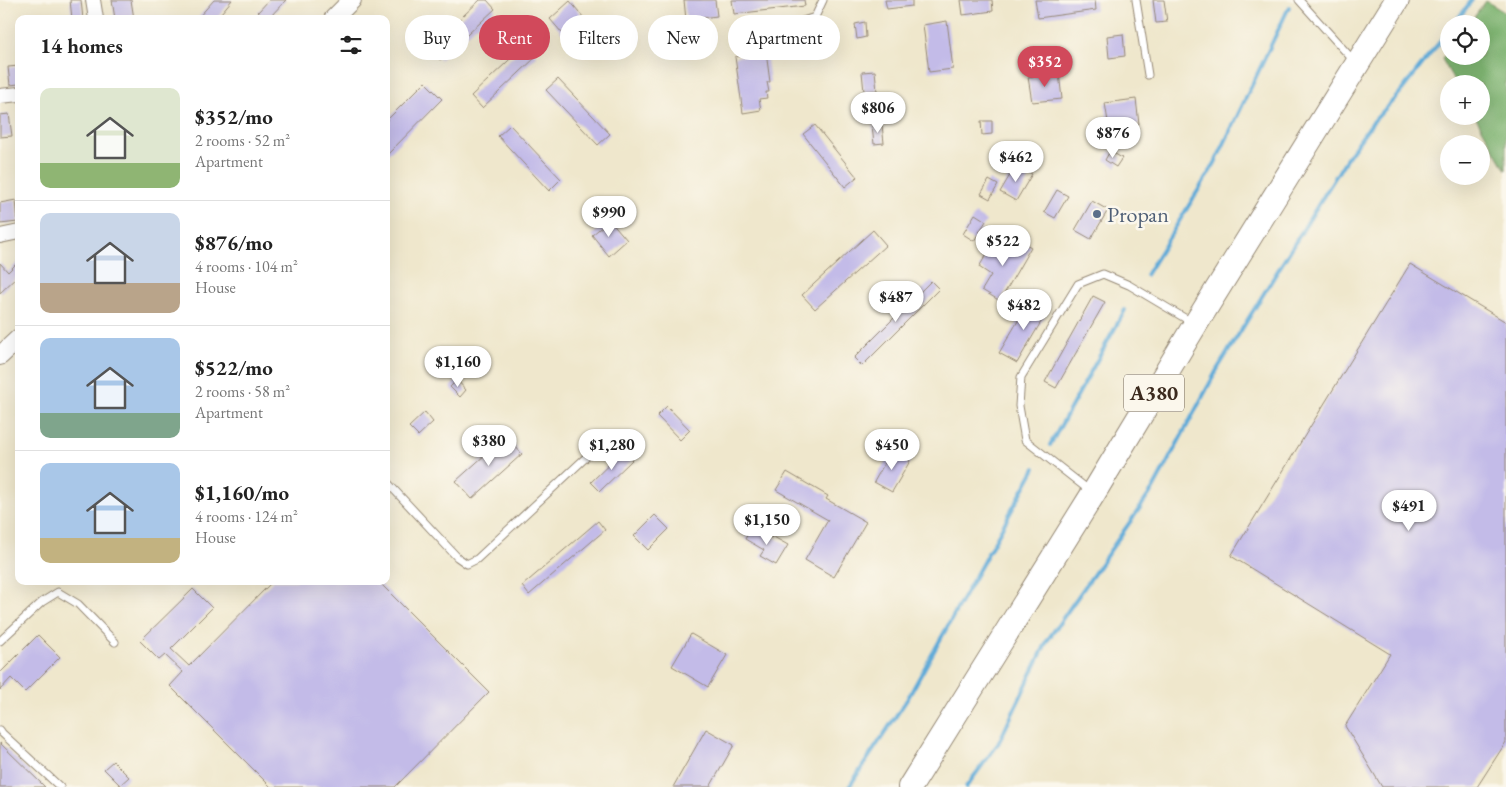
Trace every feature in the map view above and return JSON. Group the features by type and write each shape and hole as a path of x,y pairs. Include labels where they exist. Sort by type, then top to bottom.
{"highway":[{"name":"A380","path":"910,787 1093,494 1195,324 1398,0"}],"street":[{"path":"93,0 95,15"},
{"path":"337,15 352,0"},
{"path":"0,96 15,94"},
{"path":"0,236 15,233"},
{"path":"0,356 15,342"}],"lane":[{"path":"816,15 823,0"},
{"path":"1136,0 1148,75"},
{"path":"1299,0 1357,64"},
{"path":"1093,494 1025,440 1019,406 1021,377 1078,284 1103,274 1128,285 1195,324"},
{"path":"390,485 456,558 467,564 478,559 596,448"},
{"path":"0,641 42,602 58,592 78,604 115,642"},
{"path":"0,730 60,787"}],"green space":[{"path":"1486,1 1506,13 1506,170 1490,142 1490,135 1486,135 1480,125 1490,125 1490,75 1451,75 1445,65 1490,65 1490,15 1476,15"}],"building":[{"path":"70,0 81,0 83,15 72,15"},
{"path":"112,0 131,0 133,15 114,15"},
{"path":"214,0 232,0 219,15 201,15"},
{"path":"269,0 286,0 272,15 261,15 258,12"},
{"path":"480,0 487,0 495,9 489,15 479,15 479,24 469,33 469,15 464,15"},
{"path":"684,0 715,0 717,15 686,15"},
{"path":"732,0 804,0 805,6 734,14"},
{"path":"885,0 912,0 912,6 887,9"},
{"path":"961,0 992,0 993,11 963,15"},
{"path":"1035,0 1095,0 1096,10 1038,18"},
{"path":"1153,0 1164,0 1167,22 1156,23"},
{"path":"570,1 581,15 560,15 560,31 550,19"},
{"path":"947,21 953,69 929,72 923,25"},
{"path":"865,22 866,37 857,39 855,24"},
{"path":"1123,34 1125,56 1109,58 1107,36"},
{"path":"509,60 533,60 482,108 471,96"},
{"path":"735,60 767,60 770,82 767,82 769,92 766,92 767,98 759,99 761,110 743,113"},
{"path":"15,66 15,84 10,85 8,67"},
{"path":"875,71 877,91 864,92 862,72"},
{"path":"1059,73 1062,99 1032,102 1028,77"},
{"path":"558,79 610,134 598,145 546,90"},
{"path":"425,82 442,99 390,152 390,117"},
{"path":"1136,99 1139,124 1109,128 1105,103"},
{"path":"9,114 12,136 0,137 0,115"},
{"path":"981,121 992,121 992,134 982,135"},
{"path":"510,125 561,179 549,191 498,136"},
{"path":"815,125 857,177 845,187 803,134"},
{"path":"882,125 884,143 874,144 872,126"},
{"path":"1110,151 1122,158 1116,167 1105,160"},
{"path":"1016,165 1032,174 1016,201 1000,192"},
{"path":"989,180 998,185 990,199 981,194"},
{"path":"1057,190 1068,196 1055,218 1044,212"},
{"path":"15,200 15,222 0,224 0,203"},
{"path":"1092,201 1108,210 1091,239 1075,230"},
{"path":"975,214 986,221 974,241 963,234"},
{"path":"610,220 627,240 609,256 592,235"},
{"path":"873,230 886,245 815,309 802,295"},
{"path":"1014,237 1031,247 1000,301 982,290 991,275 979,267 992,245 1004,253"},
{"path":"0,263 8,272 15,265 15,279 0,293"},
{"path":"1410,264 1506,322 1506,742 1477,787 1382,787 1345,726 1390,654 1231,556"},
{"path":"931,281 939,289 862,366 854,358"},
{"path":"1093,296 1105,302 1056,388 1045,382"},
{"path":"1031,299 1048,310 1017,363 999,353"},
{"path":"457,380 466,390 460,397 450,387"},
{"path":"667,406 690,430 680,440 657,416"},
{"path":"425,412 433,422 418,436 409,427"},
{"path":"506,436 522,454 472,499 456,481"},
{"path":"892,450 910,461 892,492 874,482"},
{"path":"623,451 632,460 600,491 591,482"},
{"path":"787,472 828,496 826,499 866,522 834,577 805,560 828,520 776,490"},
{"path":"655,515 669,529 648,550 634,536"},
{"path":"598,521 605,530 529,595 522,586"},
{"path":"752,527 788,545 776,565 760,556 764,550 745,539"},
{"path":"269,585 382,585 489,692 395,787 271,787 170,686 183,672 165,655 159,660 140,641 193,589 212,608 171,649 189,666"},
{"path":"691,634 727,655 708,687 672,666"},
{"path":"38,635 60,657 25,692 11,678 0,690 0,673"},
{"path":"706,729 734,745 710,787 673,787"},
{"path":"0,743 45,787 0,787"},
{"path":"113,761 129,777 120,785 104,769"}],"waterway":[{"path":"1461,15 1472,0"},
{"path":"1146,275 1215,163 1289,7"},
{"path":"966,787 998,744 1047,641 1153,489 1218,368 1347,158 1372,123 1399,94 1440,42"},
{"path":"1050,445 1125,310"},
{"path":"849,787 908,698 1035,468"}],"place":[{"name":"Propan","path":"1097,214"}]}
